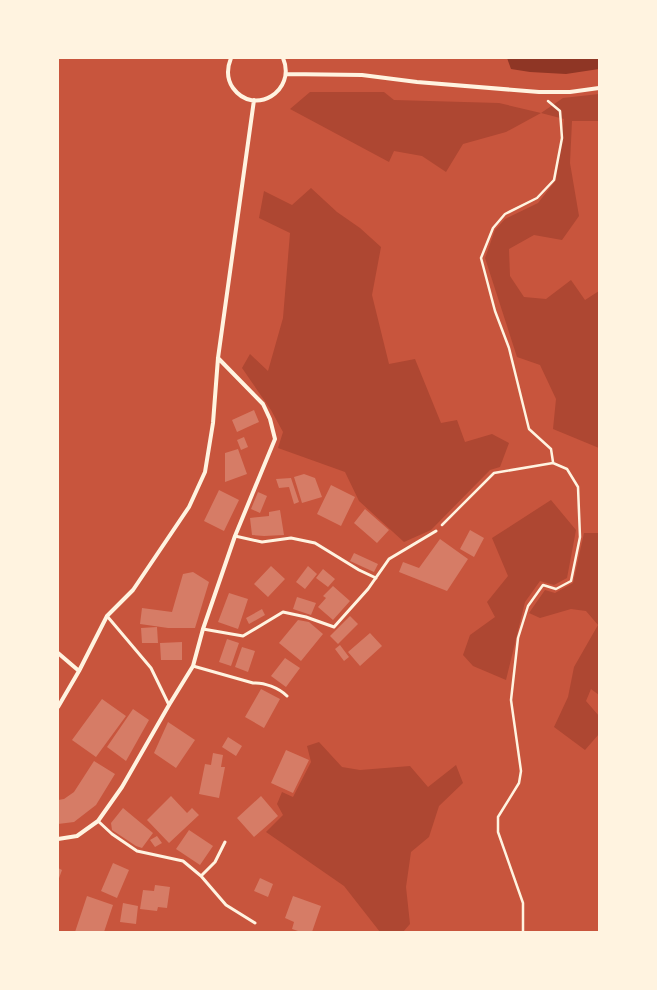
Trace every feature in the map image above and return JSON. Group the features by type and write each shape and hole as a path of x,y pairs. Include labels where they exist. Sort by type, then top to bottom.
{"street":[{"path":"231,58 228,65 230,84 236,92 244,98 254,100 263,100 271,96 278,91 284,83 286,74 285,64 282,58"},
{"path":"286,74 362,75 425,83 539,92 570,92 599,88"},
{"path":"58,707 80,671 106,616 133,590 189,507 205,472 213,423 218,358 254,100"},
{"path":"58,839 77,836 98,821 122,787 193,666 203,629 235,536 275,439 270,419 263,404 218,358"},
{"path":"58,653 80,671"}],"lane":[{"path":"203,629 243,636 282,612 306,617 334,627 368,589 389,559 436,531"},
{"path":"235,536 262,542 291,538 315,543 359,570 376,578"},
{"path":"106,616 152,668 169,705"},
{"path":"193,666 253,683 261,682 284,692 287,696"},
{"path":"98,821 112,834 137,851 183,861 201,876 226,905 255,923"},
{"path":"201,876 215,862 224,842"}],"path":[{"path":"539,92 560,111 562,138 554,180 537,198 506,214 493,228 481,258 495,311 509,348 529,428 552,449 552,463"},
{"path":"436,531 494,473 552,463 567,470 578,487 580,537 571,581 556,589 543,585 528,606 518,638 510,700 521,771 519,783 498,817 498,832 523,903 523,932"}],"shaded area":[{"path":"507,58 599,58 599,69 566,74 530,72 511,69"},
{"path":"310,92 384,92 394,100 499,103 541,113 506,132 463,144 446,172 422,156 394,151 389,162 290,109"},
{"path":"599,94 599,121 572,121 570,163 579,216 562,240 534,235 509,249 510,276 524,297 546,299 571,280 585,300 599,291 599,448 553,429 556,399 540,365 517,357 485,258 495,230 505,219 538,203 556,180 564,119 541,113 563,98"},
{"path":"311,188 337,212 360,228 381,247 372,295 389,364 415,359 441,423 457,420 465,442 492,434 509,443 500,467 490,470 431,530 404,542 359,501 345,472 278,448 283,432 271,410 242,368 250,354 268,371 283,318 290,233 259,218 264,191 292,205"},
{"path":"551,500 576,530 567,578 554,585 540,581 525,602 506,680 473,666 463,655 470,635 495,617 487,602 508,576 492,538"},
{"path":"584,533 599,533 599,695 591,689 586,701 599,716 599,734 585,750 554,727 568,697 574,667 598,625 586,611 571,609 540,618 529,613 545,590 555,593 573,583"},
{"path":"319,742 342,767 360,770 410,766 428,787 456,765 463,783 439,806 429,837 411,852 406,887 410,924 403,932 380,932 344,886 266,832 283,815 277,804 282,792 293,797 311,762 307,746"}],"building":[{"path":"254,410 259,422 237,432 232,420"},
{"path":"244,437 248,447 241,450 237,440"},
{"path":"238,449 247,474 225,482 225,453"},
{"path":"304,474 315,478 322,497 302,503 294,477"},
{"path":"291,478 299,502 294,504 289,487 279,488 276,479"},
{"path":"331,485 355,497 341,526 317,514"},
{"path":"219,490 239,500 224,531 204,521"},
{"path":"258,492 267,496 260,513 251,509"},
{"path":"365,509 389,530 377,543 354,523"},
{"path":"280,510 284,535 252,535 250,518 269,516 269,512"},
{"path":"470,530 484,538 474,557 460,549"},
{"path":"440,539 468,559 447,591 399,572 403,562 419,568"},
{"path":"354,553 378,564 374,572 350,561"},
{"path":"271,566 285,579 268,597 254,584"},
{"path":"308,566 317,574 305,589 296,582"},
{"path":"323,569 335,579 328,587 316,578"},
{"path":"193,572 209,582 195,628 168,628 140,624 142,608 172,612 183,574"},
{"path":"333,586 350,601 333,620 318,607 326,598 323,596"},
{"path":"229,593 248,599 238,629 218,622"},
{"path":"297,597 316,603 311,615 293,609"},
{"path":"262,609 265,615 249,624 246,618"},
{"path":"350,616 358,624 338,644 330,636"},
{"path":"298,620 309,622 323,634 301,661 279,643"},
{"path":"157,627 158,643 142,643 141,628"},
{"path":"370,633 382,646 360,666 348,652"},
{"path":"227,639 239,643 231,666 219,662"},
{"path":"182,642 182,660 161,660 160,643"},
{"path":"340,645 349,657 344,661 335,649"},
{"path":"242,647 255,651 248,672 235,667"},
{"path":"285,658 300,668 286,687 271,676"},
{"path":"261,689 280,699 264,728 245,717"},
{"path":"102,699 126,716 96,757 72,740"},
{"path":"133,709 149,720 126,761 107,747"},
{"path":"168,722 195,740 176,768 154,753"},
{"path":"228,737 242,746 236,756 222,747"},
{"path":"286,750 309,760 293,793 271,783"},
{"path":"213,753 223,755 221,767 225,767 219,798 199,794 205,764 211,765"},
{"path":"94,761 115,774 96,805 74,822 58,824 58,800 64,799 74,792"},
{"path":"171,796 187,813 192,808 199,815 169,843 147,820"},
{"path":"261,796 278,816 254,837 237,818"},
{"path":"123,808 153,833 142,848 136,846 112,830 111,823"},
{"path":"189,830 213,846 200,865 176,849"},
{"path":"157,836 162,843 155,847 150,840"},
{"path":"113,863 129,870 117,898 101,891"},
{"path":"58,868 62,870 58,881"},
{"path":"260,878 273,884 268,897 254,891"},
{"path":"155,885 170,887 167,908 158,907 157,911 140,909 143,890 154,891"},
{"path":"87,896 113,905 104,932 75,932"},
{"path":"293,896 321,906 312,932 301,932 292,929 294,922 285,918"},
{"path":"123,903 138,906 136,924 120,922"}]}
